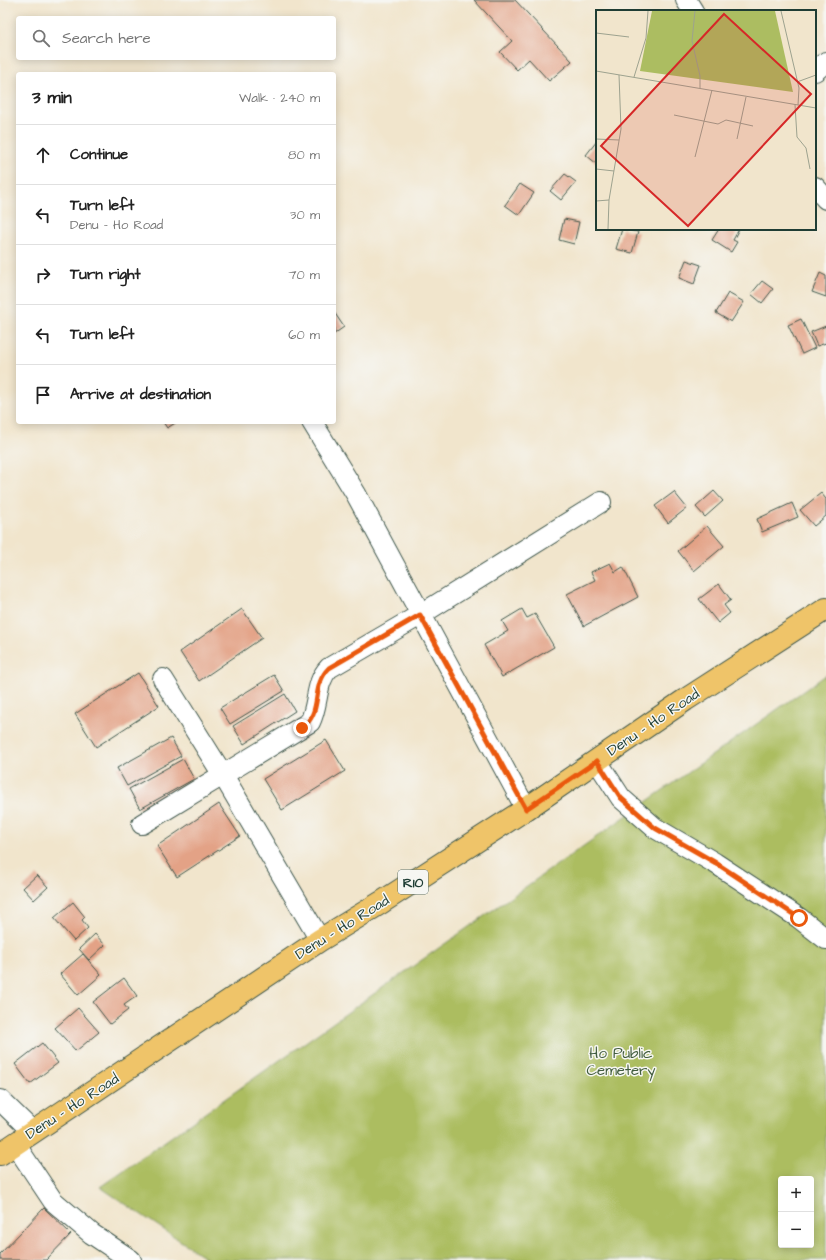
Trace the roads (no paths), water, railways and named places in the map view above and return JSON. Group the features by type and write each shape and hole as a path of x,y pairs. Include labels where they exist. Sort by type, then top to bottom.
{"main road":[{"name":"Denu - Ho Road","path":"16,1143 320,940 382,902 526,809 685,700 826,609"}],"street":[{"path":"686,0 692,10"},
{"path":"816,70 826,62"},
{"path":"816,188 826,199"},
{"path":"313,424 356,494 526,809"},
{"path":"142,824 310,722 314,713 322,675 329,668 420,615 601,502"},
{"path":"163,679 224,775 320,940"},
{"path":"597,761 621,798 655,828 716,863 799,918 826,939"},
{"path":"0,1100 16,1143 53,1201 92,1234 131,1260"}],"park label":[{"name":"Ho Public Cemetery","path":"621,1062"}]}
